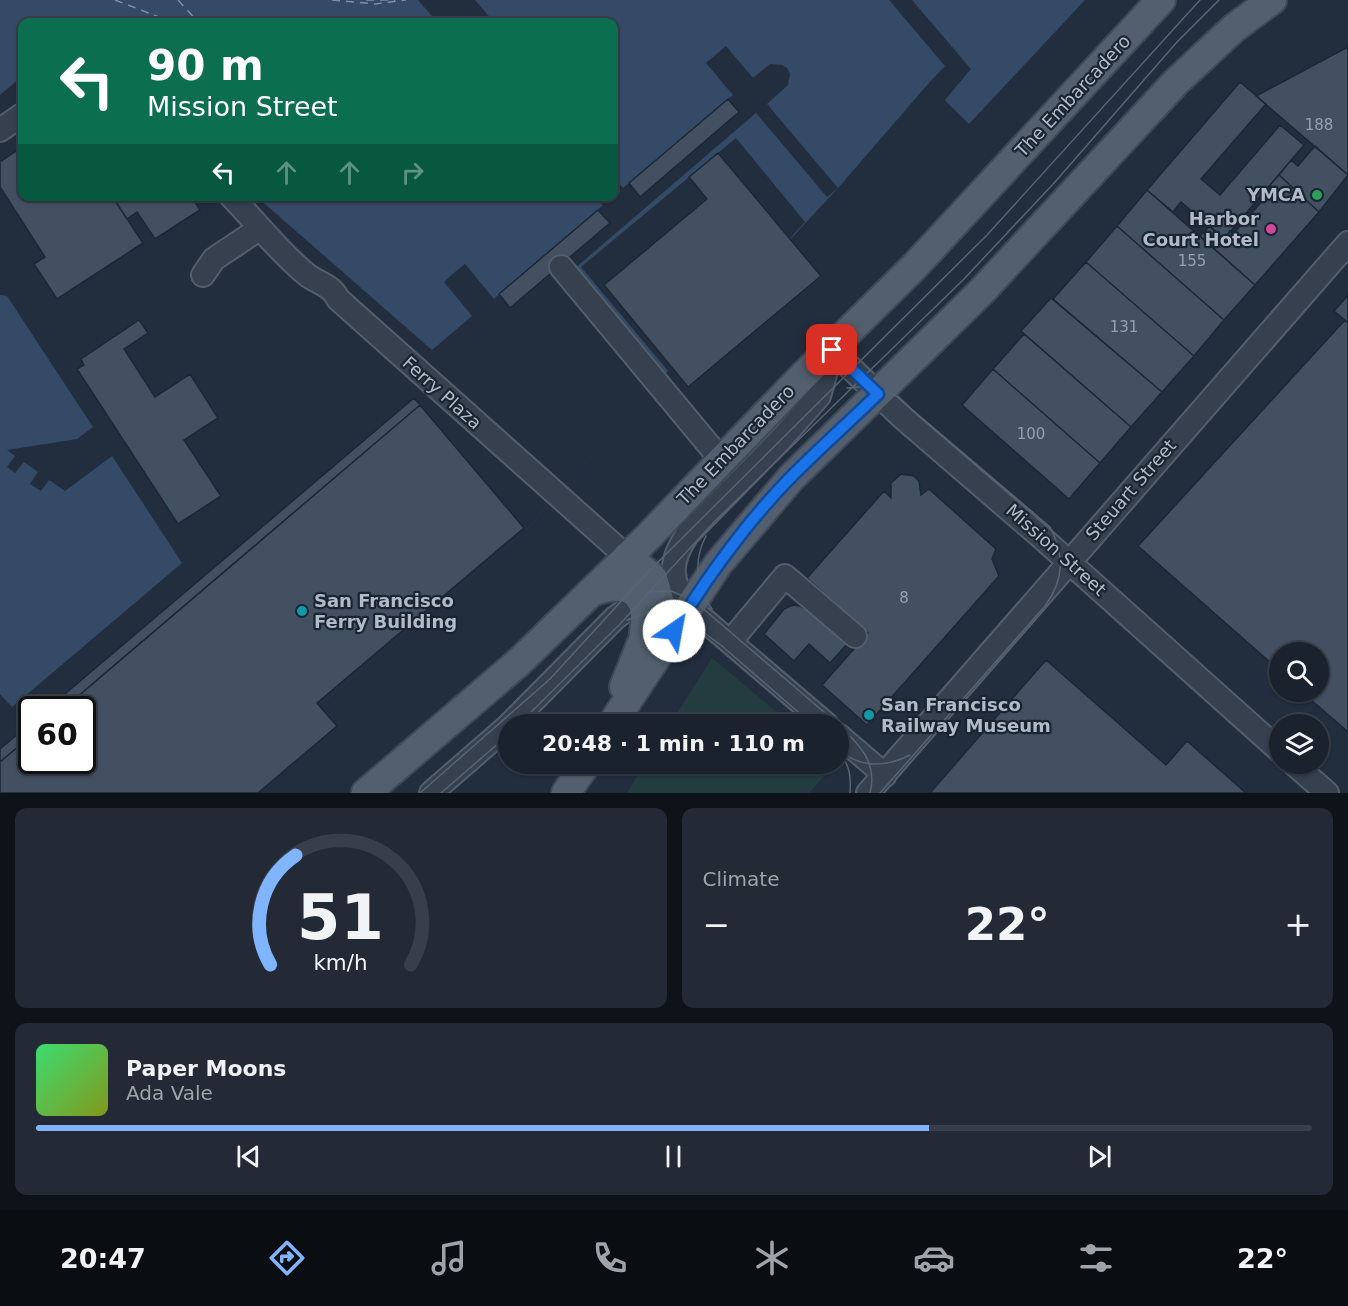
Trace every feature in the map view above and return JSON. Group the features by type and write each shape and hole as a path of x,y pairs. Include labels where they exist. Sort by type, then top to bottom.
{"main road":[{"name":"The Embarcadero","path":"366,793 467,709 590,593 723,462 800,379 914,267 1161,0"},
{"path":"618,714 718,564 790,478 981,292 1176,82 1234,28 1272,0"},
{"path":"615,714 643,638 651,602 653,578 627,557"},
{"path":"590,593 609,584 621,586 651,602"},
{"path":"566,793 579,774"}],"street":[{"path":"0,130 18,118"},
{"name":"Ferry Plaza","path":"235,201 259,229 309,276 323,282 421,375 627,557"},
{"path":"203,275 214,259 259,229"},
{"name":"Steuart Street","path":"868,793 1068,561 1348,243"},
{"path":"561,267 723,462"},
{"name":"Mission Street","path":"832,350 878,394 1269,741"},
{"path":"689,607 678,593 674,576 674,556 677,549 687,535 782,438 819,396 832,350"},
{"path":"730,642 785,576 855,636"},
{"path":"520,714 615,618 624,611 651,602 681,602 689,607 814,714"},
{"path":"431,793 498,735"},
{"path":"849,744 885,775"},
{"path":"1305,774 1327,793"}],"green space":[{"path":"712,658 779,714 676,714"},
{"path":"639,774 826,774 809,793 627,793"}],"water":[{"path":"0,0 1085,0 969,124 928,84 838,188 668,371 526,530 216,793 0,793"}],"pier":[{"path":"418,0 475,0 491,18 434,18"},
{"path":"889,0 912,0 971,69 944,101 928,84 945,66"},
{"path":"726,46 753,78 770,64 787,68 790,74 788,85 767,104 838,188 827,197 756,113 574,269 663,377 526,530 216,793 0,793 0,694 12,707 18,702 18,774 96,774 96,696 25,696 182,563 112,456 65,491 49,480 41,491 30,484 38,472 24,462 15,473 7,467 15,456 7,450 77,439 93,427 7,296 0,295 0,95 18,79 18,201 262,201 432,350 472,316 444,282 455,272 465,264 494,299 603,205 600,201 618,201 618,182 623,188 733,95 706,63"},
{"path":"736,138 805,222 668,371 581,267"}],"building":[{"path":"1348,47 1348,175 1256,96"},
{"path":"1240,82 1266,104 1201,179 1220,195 1280,125 1304,145 1224,239 1181,202 1173,212 1147,190"},
{"path":"728,99 739,112 640,197 629,183"},
{"name":"YMCA","path":"1315,146 1348,175 1319,212 1279,175 1291,160 1298,166"},
{"path":"18,150 18,201 115,201 143,243 57,299 34,264 45,257 0,187 0,162"},
{"path":"718,153 821,276 688,387 604,285 707,199 689,177"},
{"name":"Harbor Court Hotel","path":"1279,175 1319,212 1255,285 1200,236 1210,226 1224,239 1230,231 1233,234 1273,189 1270,185"},
{"path":"1147,190 1255,285 1224,320 1117,226"},
{"path":"115,201 194,201 200,210 155,239 137,212 127,219"},
{"path":"598,210 610,223 510,308 499,294"},
{"path":"1117,226 1224,320 1194,356 1086,262"},
{"path":"1086,262 1194,356 1162,392 1053,299"},
{"path":"1348,295 1348,323 1334,311"},
{"path":"1051,298 1162,392 1131,427 1021,331"},
{"path":"139,320 148,333 124,349 155,397 190,374 218,418 184,440 221,496 178,524 77,369 84,365 81,359"},
{"path":"1345,320 1348,323 1348,732 1314,702 1329,702 1329,642 1269,642 1269,661 1138,546"},
{"path":"1024,334 1131,427 1100,463 993,369"},
{"path":"993,369 1100,463 1069,499 962,405"},
{"path":"414,398 420,405 78,696 63,696"},
{"name":"San Francisco Ferry Building","path":"420,405 524,528 317,703 337,726 258,793 0,793 0,762 18,747 18,774 96,774 96,696 78,696"},
{"path":"901,474 914,476 919,481 921,495 929,489 996,549 992,559 999,576 867,725 822,685 868,633 807,578 884,491 891,498 891,483"},
{"path":"793,605 800,606 822,619 849,642 830,663 809,644 794,661 764,634 784,609"},
{"path":"1046,660 1166,765 1187,741 1246,793 930,793"},
{"path":"18,734 18,747 0,762 0,749"}],"ferry route":[{"path":"115,0 162,18"},
{"path":"178,0 194,18"},
{"path":"332,0 375,4 406,0"},
{"path":"366,0 395,0"}],"tram line":[{"path":"420,793 550,679 647,573 987,235 1200,0"},
{"path":"529,714 620,624 715,521 964,279 1055,182 1177,42 1219,0"},
{"path":"847,388 869,386 896,396 1050,527 1060,558 1056,587 1045,606 880,793"},
{"path":"706,536 699,555 698,574 702,592 712,609"},
{"path":"648,592 671,591 693,600 826,714"},
{"path":"627,620 652,611 680,615 722,646 800,714"},
{"path":"849,735 865,754 869,763 872,782 870,793"},
{"path":"441,793 498,744"},
{"path":"849,757 863,763 882,764 910,755"},
{"path":"849,772 850,793"}],"place":[{"name":"YMCA","path":"1317,195"},
{"name":"Harbor Court Hotel","path":"1271,229"},
{"name":"San Francisco Ferry Building","path":"302,611"},
{"name":"San Francisco Railway Museum","path":"869,715"}],"route":[{"path":"674,631 718,564 752,521 790,478 878,394 832,350"}]}
